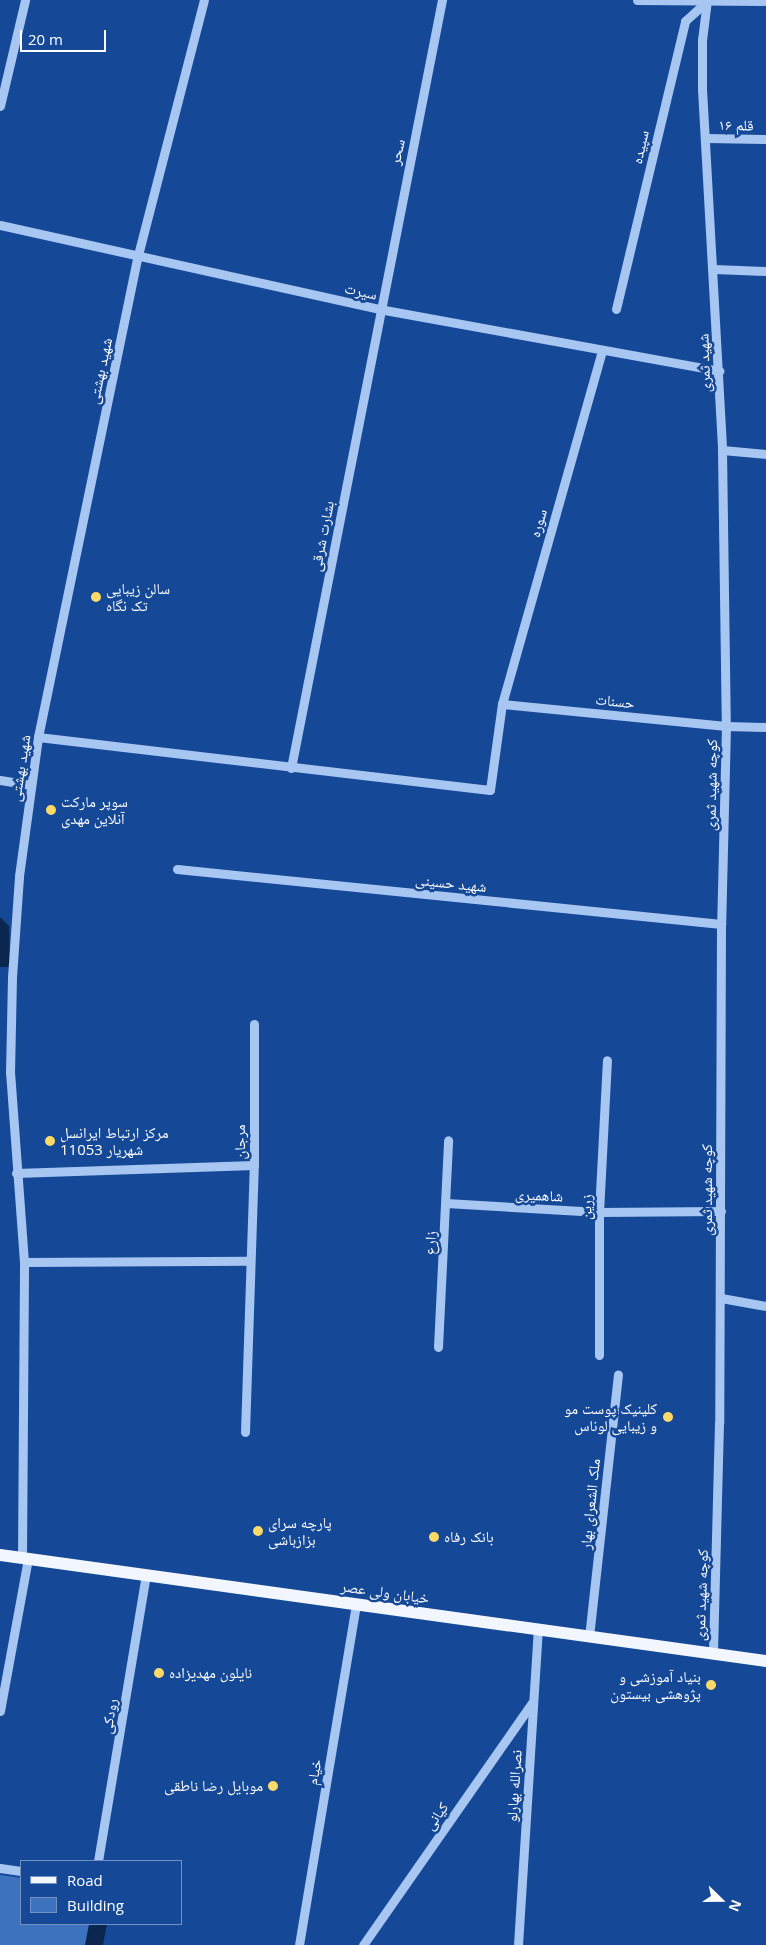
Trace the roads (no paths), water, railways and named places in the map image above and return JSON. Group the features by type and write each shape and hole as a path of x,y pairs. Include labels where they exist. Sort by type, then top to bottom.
{"main road":[{"name":"خیابان ولی عصر","path":"0,1555 766,1661"}],"street":[{"path":"0,106 25,0"},
{"name":"شهید بهشتی","path":"0,1711 25,1558 24,1262 10,1073 12,977 19,876 38,737 138,256 204,0"},
{"name":"سحر","path":"379,309 442,0"},
{"path":"637,0 766,1"},
{"name":"شهید ثمری","path":"707,1 702,40 722,450 726,726"},
{"name":"سپیده","path":"616,309 685,21 707,1"},
{"name":"قلم ۱۶","path":"706,138 766,139"},
{"name":"سیرت","path":"0,226 379,309 718,371"},
{"path":"714,269 766,271"},
{"name":"بشارت شرقی","path":"291,768 379,309"},
{"name":"سوره","path":"291,768 490,790 502,704 602,350"},
{"path":"722,450 766,454"},
{"name":"حسنات","path":"502,704 726,726 766,727"},
{"name":"کوچه شهید ثمری","path":"713,1654 721,1298 722,924 726,726"},
{"path":"38,737 291,768"},
{"path":"0,780 30,785"},
{"name":"شهید حسینی","path":"177,869 722,924"},
{"name":"مرجان","path":"250,1261 254,1166 254,1024"},
{"name":"زرین","path":"599,1354 599,1212 607,1060"},
{"name":"زارع","path":"438,1347 448,1140"},
{"path":"16,1173 254,1166"},
{"name":"شاهمیری","path":"446,1203 599,1212 721,1211"},
{"path":"24,1262 250,1261 245,1432"},
{"path":"721,1298 766,1306"},
{"name":"ملک الشعرای بهار","path":"589,1637 618,1375"},
{"name":"رودکی","path":"98,1860 146,1575"},
{"name":"خیام","path":"298,1945 356,1604"},
{"name":"نصرالله بهارلو","path":"518,1945 538,1630"},
{"name":"کیانی","path":"363,1945 533,1703"},
{"path":"0,1868 20,1871"}],"place":[{"name":"سالن زیبایی تک نگاه","path":"96,597"},
{"name":"سوپر مارکت آنلاین مهدی","path":"51,810"},
{"name":"مرکز ارتباط ایرانسل 11053 شهریار","path":"50,1141"},
{"name":"کلینیک پوست مو و زیبایی لوناس","path":"668,1417"},
{"name":"پارچه سرای بزازباشی","path":"258,1531"},
{"name":"بانک رفاه","path":"434,1537"},
{"name":"نایلون مهدیزاده","path":"159,1673"},
{"name":"بنیاد آموزشی و پژوهشی بیستون","path":"711,1685"},
{"name":"موبایل رضا ناطقی","path":"273,1786"}]}
